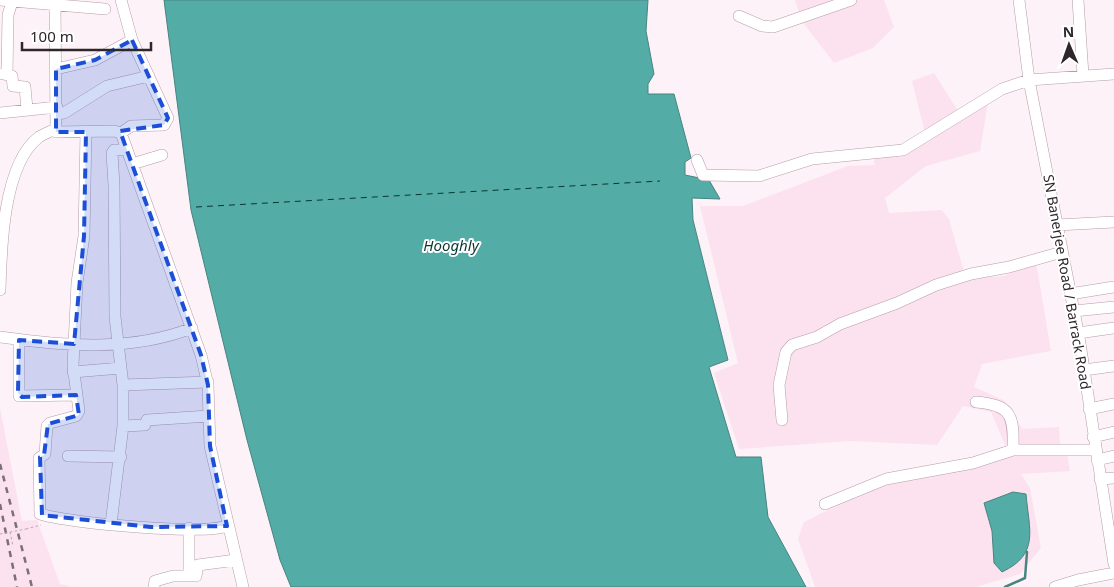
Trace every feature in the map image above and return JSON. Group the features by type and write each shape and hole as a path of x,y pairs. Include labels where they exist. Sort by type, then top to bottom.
{"street":[{"path":"0,0 55,3 105,9"},
{"path":"55,3 56,132 114,131 121,133 132,126 159,126 167,123 168,114 132,40 121,0"},
{"path":"739,16 762,26 773,27 851,0"},
{"name":"SN Banerjee Road / Barrack Road","path":"1019,0 1029,80 1078,333 1113,556"},
{"path":"1078,0 1083,75"},
{"path":"12,2 8,15 4,74 12,76 13,86 25,87 27,109"},
{"path":"56,69 95,60 132,40"},
{"path":"697,160 703,175 759,176 812,159 852,154 894,152 903,150 960,116 979,101 1002,89 1029,80 1114,74"},
{"path":"0,113 27,109 64,113 107,86 149,76"},
{"path":"0,290 5,222 13,180 23,156 39,137 56,129"},
{"path":"86,132 84,236 77,283 73,372 79,411 76,416 50,423 47,426 45,454 39,458 42,515 112,524 189,528 220,528 227,526"},
{"path":"121,133 192,328 208,382 210,446 227,526 243,587"},
{"path":"112,524 121,457 123,385 114,293 115,230 112,153 114,150 127,149"},
{"path":"132,164 162,155"},
{"path":"1057,225 1114,222"},
{"path":"782,420 779,385 786,352 792,344 817,337 840,324 897,303 936,284 1062,252"},
{"path":"1070,294 1114,287"},
{"path":"1074,311 1114,307"},
{"path":"0,337 74,344 140,343 192,328"},
{"path":"1078,333 1114,328"},
{"path":"20,340 19,396 76,395"},
{"path":"1084,370 1114,366"},
{"path":"73,372 121,368"},
{"path":"123,385 208,382"},
{"path":"976,402 996,404 1009,412 1013,425 1013,450"},
{"path":"1089,409 1114,404"},
{"path":"123,426 145,425 147,420 209,416"},
{"path":"1094,437 1114,432"},
{"path":"825,504 886,479 973,463 1013,450 1114,456"},
{"path":"68,456 121,457"},
{"path":"1100,479 1114,478"},
{"path":"189,528 189,576"},
{"path":"154,587 156,580 174,576 196,576 198,565 236,560"},
{"path":"1055,587 1078,580 1114,573"}],"path":[{"path":"0,534 41,526 42,515"},
{"path":"10,532 14,546"}],"highlighted area":[{"path":"132,40 168,118 164,125 120,131 201,355 208,385 210,446 227,526 151,527 42,515 40,457 44,455 48,424 79,415 76,395 22,397 18,393 19,340 74,344 84,236 86,132 56,132 56,69 95,60"}],"shaded area":[{"path":"795,0 884,0 894,27 873,48 834,63 801,20"},
{"path":"934,73 963,119 988,102 980,151 926,166 885,198 889,213 942,210 949,219 966,279 1004,276 1036,262 1051,351 982,364 974,387 1005,401 1022,429 1059,427 1060,446 1006,447 991,412 963,406 937,445 851,441 739,449 714,373 738,363 700,206 743,206 848,166 875,165 873,157 901,157 927,141 912,81"},
{"path":"0,408 22,521 37,520 60,584 71,587 0,587"},
{"path":"1067,453 1070,471 1021,474 1030,488 1041,548 1020,574 976,587 815,587 798,539 804,522 860,494 900,481 1012,455"}],"water":[{"name":"Hooghly","path":"164,0 648,0 646,31 654,74 648,84 648,94 674,94 691,158 685,162 685,175 709,180 720,199 692,198 693,220 728,360 709,367 736,457 761,457 768,517 806,587 291,587 280,560 247,440 191,210"},
{"path":"1013,492 1026,494 1030,530 1029,540 1027,549 1022,557 1014,565 1002,572 994,563 992,531 984,503"}],"waterway":[{"path":"1005,587 1025,578 1027,552"}],"ferry route":[{"path":"196,207 660,181"}],"railway":[{"path":"0,464 32,587"},
{"path":"0,504 17,587"}]}
